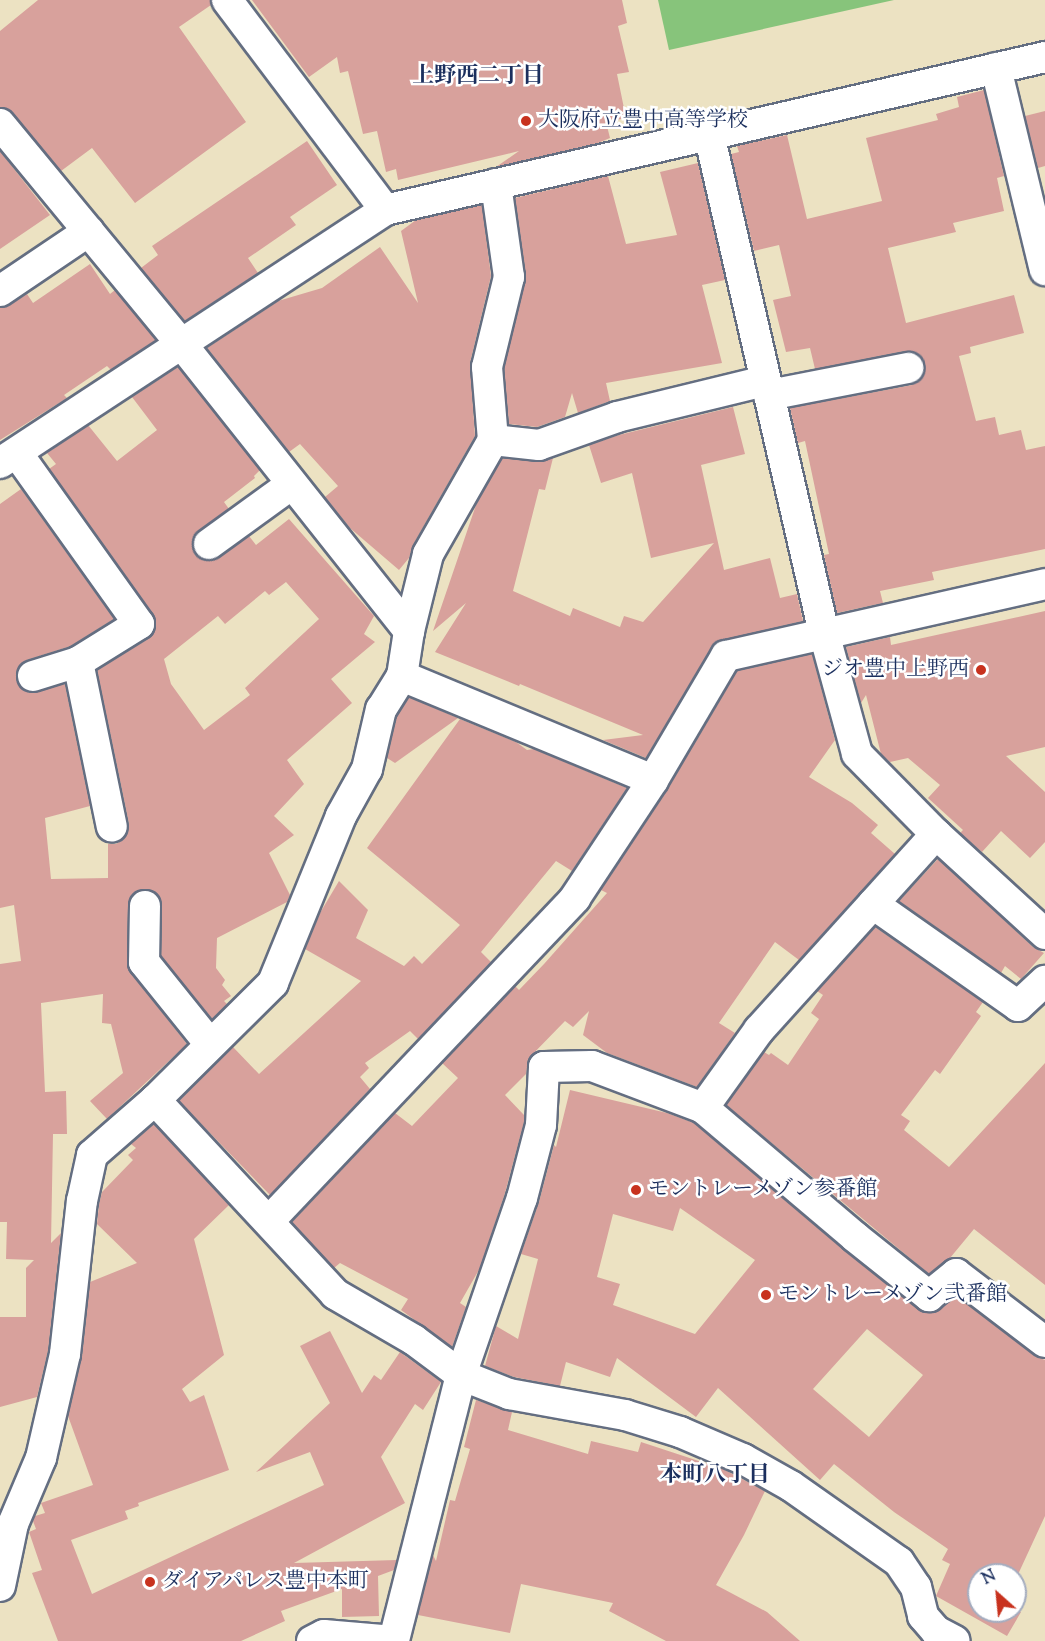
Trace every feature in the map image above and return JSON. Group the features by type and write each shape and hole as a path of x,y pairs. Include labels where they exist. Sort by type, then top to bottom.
{"street":[{"path":"227,0 384,210"},
{"path":"33,676 78,662 139,624 9,458 180,342 384,210 1045,57"},
{"path":"996,68 1045,270"},
{"path":"0,124 180,342 409,631"},
{"path":"709,134 824,633 857,754 936,834 1045,934"},
{"path":"0,1586 7,1516 41,1458 64,1354 82,1200 92,1155 155,1100 273,983 340,816 367,769 381,709 402,676 409,631 428,554 493,440 487,367 509,277 496,184"},
{"path":"0,291 89,231"},
{"path":"493,440 539,445 617,417 767,388 908,368"},
{"path":"209,544 292,484"},
{"path":"269,1221 575,898 653,780 726,656 1045,584"},
{"path":"78,662 112,827"},
{"path":"402,676 653,780"},
{"path":"703,1107 759,1030 936,834"},
{"path":"873,904 1018,1006 1045,981"},
{"path":"145,906 144,962 210,1044"},
{"path":"312,1641 324,1635 394,1640 460,1375 522,1198 541,1125 544,1067 592,1066 703,1107 855,1237 929,1296 956,1274 1045,1342"},
{"path":"155,1100 335,1294 414,1340 460,1375 509,1394 625,1414 680,1432 743,1459 790,1486 899,1562 916,1587 923,1616 941,1638"}],"green space":[{"path":"658,0 894,0 669,50"}],"building":[{"path":"38,0 210,0 211,5 179,27 246,122 135,203 92,148 61,171 13,113 0,107 0,31"},
{"path":"252,0 622,0 627,23 618,26 629,72 617,74 626,118 606,122 610,138 598,143 496,167 519,151 398,180 396,169 386,172 377,131 363,134 348,71 340,73 337,57 309,77"},
{"path":"984,90 1004,176 997,178 1004,211 953,223 956,232 888,248 906,323 1014,295 1024,333 970,347 971,353 959,356 976,421 995,417 999,435 1021,430 1026,450 1045,446 1045,549 932,572 934,580 880,591 883,603 837,613 824,555 829,554 805,441 798,443 790,408 912,385 924,374 925,364 921,356 905,351 815,369 810,348 786,352 773,300 791,296 779,245 754,251 731,154 739,152 737,146 787,135 807,219 882,201 866,138 938,120 936,114 959,107 957,97"},
{"path":"1045,111 1045,166 1038,168 1025,116"},
{"path":"307,141 337,185 290,217 296,225 248,258 258,273 185,321 141,268 158,255 152,246"},
{"path":"0,151 50,215 0,249"},
{"path":"698,163 725,280 702,285 722,363 606,383 610,401 578,413 572,393 565,417 537,427 509,424 504,368 526,275 515,198 608,176 626,244 677,235 660,172"},
{"path":"482,205 491,276 470,363 475,436 413,545 409,558 399,570 350,528 325,497 338,486 300,444 289,452 207,348 278,301 322,288 380,247 418,303 401,231 416,220"},
{"path":"90,264 110,294 115,290 156,340 111,370 107,366 64,395 67,398 0,440 0,308 10,305 27,294 33,303"},
{"path":"178,367 260,470 254,476 255,478 224,502 229,509 194,536 192,545 195,555 203,560 211,561 249,536 256,545 289,519 374,616 364,634 375,642 331,679 352,703 287,760 304,784 274,816 294,835 269,853 290,895 287,902 217,938 216,968 225,980 222,985 231,996 224,1001 227,1004 212,1019 161,956 162,906 160,897 146,889 136,891 130,898 128,906 127,962 131,973 187,1044 107,1119 90,1101 123,1073 111,1024 102,1023 103,994 41,1003 45,1092 66,1091 67,1134 53,1134 51,1243 61,1233 48,1351 37,1397 0,1407 0,1317 26,1317 26,1268 34,1260 6,1259 7,1222 0,1222 0,964 21,961 14,905 0,908 0,504 21,489 114,619 71,646 27,660 20,665 16,673 17,682 29,693 65,684 90,806 45,818 51,879 108,878 108,844 116,844 124,839 129,824 97,670 148,639 155,631 156,622 153,614 49,469 56,464 47,453 88,425 117,461 157,430 132,397","holes":["286,582 319,619 245,688 250,695 204,730 171,684 164,659 218,616 225,624 265,591 269,595"]},
{"path":"733,407 745,454 701,465 724,570 770,558 780,598 797,594 803,621 715,642 646,758 603,740 643,735 435,652 466,603 433,631 476,505 502,458 538,462 553,458 545,490 539,489 513,591 570,616 573,608 620,627 624,616 643,622 714,543 651,558 632,473 601,483 589,445 619,435"},
{"path":"1045,611 1045,747 1006,756 1045,792 1045,842 1030,858 1001,831 982,852 960,833 963,830 928,798 940,785 908,758 890,762 881,754 866,695 861,703 846,647 890,637 891,645"},
{"path":"812,654 835,740 809,777 852,803 878,825 871,833 895,854 799,960 775,942 719,1023 735,1033 697,1087 607,1053 583,1035 589,1011 573,1027 565,1021 528,1059 526,1074 505,1095 524,1115 524,1122 505,1193 480,1268 460,1303 466,1307 452,1347 401,1310 408,1299 340,1263 334,1268 292,1222 395,1113 412,1126 458,1078 442,1063 515,986 519,990 607,893 601,890 667,790 737,671"},
{"path":"409,697 458,718 395,763 387,758 397,716"},
{"path":"460,719 516,742 527,750 534,749 627,788 572,871 556,861 481,952 491,962 418,1039 410,1031 365,1063 369,1068 360,1077 370,1089 270,1195 179,1101 233,1047 259,1074 361,981 305,949 320,913 339,881 368,910 356,938 404,966 414,956 422,964 460,925 367,848"},
{"path":"938,859 1033,947 1044,953 1021,979 1005,966 1001,973 899,901"},
{"path":"875,927 983,1002 976,1012 981,1016 940,1074 935,1070 901,1115 910,1121 904,1130 949,1167 1045,1063 1045,1285 974,1229 950,1258 929,1274 726,1105 764,1052 769,1055 771,1053 788,1065 819,1019 811,1013 823,995 817,991"},
{"path":"570,1090 667,1113 694,1123 918,1309 933,1313 956,1296 1035,1356 1045,1360 1045,1516 1023,1563 967,1563 967,1613 936,1596 950,1564 942,1560 948,1549 894,1512 834,1464 820,1480 718,1388 696,1417 617,1358 610,1377 566,1362 560,1386 514,1377 485,1366 496,1326 518,1339 538,1259 521,1254 539,1202 554,1145 556,1147","holes":["680,1208 755,1260 695,1334 613,1305 620,1284 597,1277 613,1214 673,1231","867,1329 923,1375 869,1437 813,1389"]},
{"path":"154,1124 229,1205 194,1239 224,1355 182,1389 190,1402 204,1395 229,1470 138,1503 139,1506 125,1511 128,1519 71,1540 92,1594 324,1485 310,1452 256,1472 330,1403 300,1346 330,1331 362,1393 374,1375 381,1380 400,1352 441,1382 423,1410 415,1404 381,1457 405,1503 294,1563 397,1560 394,1570 378,1576 379,1616 342,1617 342,1589 281,1611 285,1621 241,1641 58,1641 32,1573 42,1570 29,1532 36,1529 33,1521 35,1516 45,1513 41,1503 93,1485 68,1416 82,1356 90,1282 137,1263 97,1224 99,1204 102,1192 133,1160 128,1155 136,1148 131,1144"},
{"path":"476,1400 512,1412 508,1430 588,1454 591,1441 638,1452 641,1442 723,1469 765,1491 716,1585 767,1612 800,1641 666,1641 609,1611 613,1603 521,1584 510,1633 418,1615 433,1555 436,1561 450,1500 455,1501 470,1449 464,1447"},
{"path":"984,1623 1015,1623 1007,1636"}],"place":[{"name":"大阪府立豊中高等学校","path":"526,121"},
{"name":"ジオ豊中上野西","path":"981,670"},
{"name":"モントレーメゾン参番館","path":"636,1190"},
{"name":"モントレーメゾン弐番館","path":"766,1295"},
{"name":"ダイアパレス豊中本町","path":"150,1582"}],"district":[{"name":"上野西二丁目","path":"478,78"},
{"name":"本町八丁目","path":"715,1477"}]}
